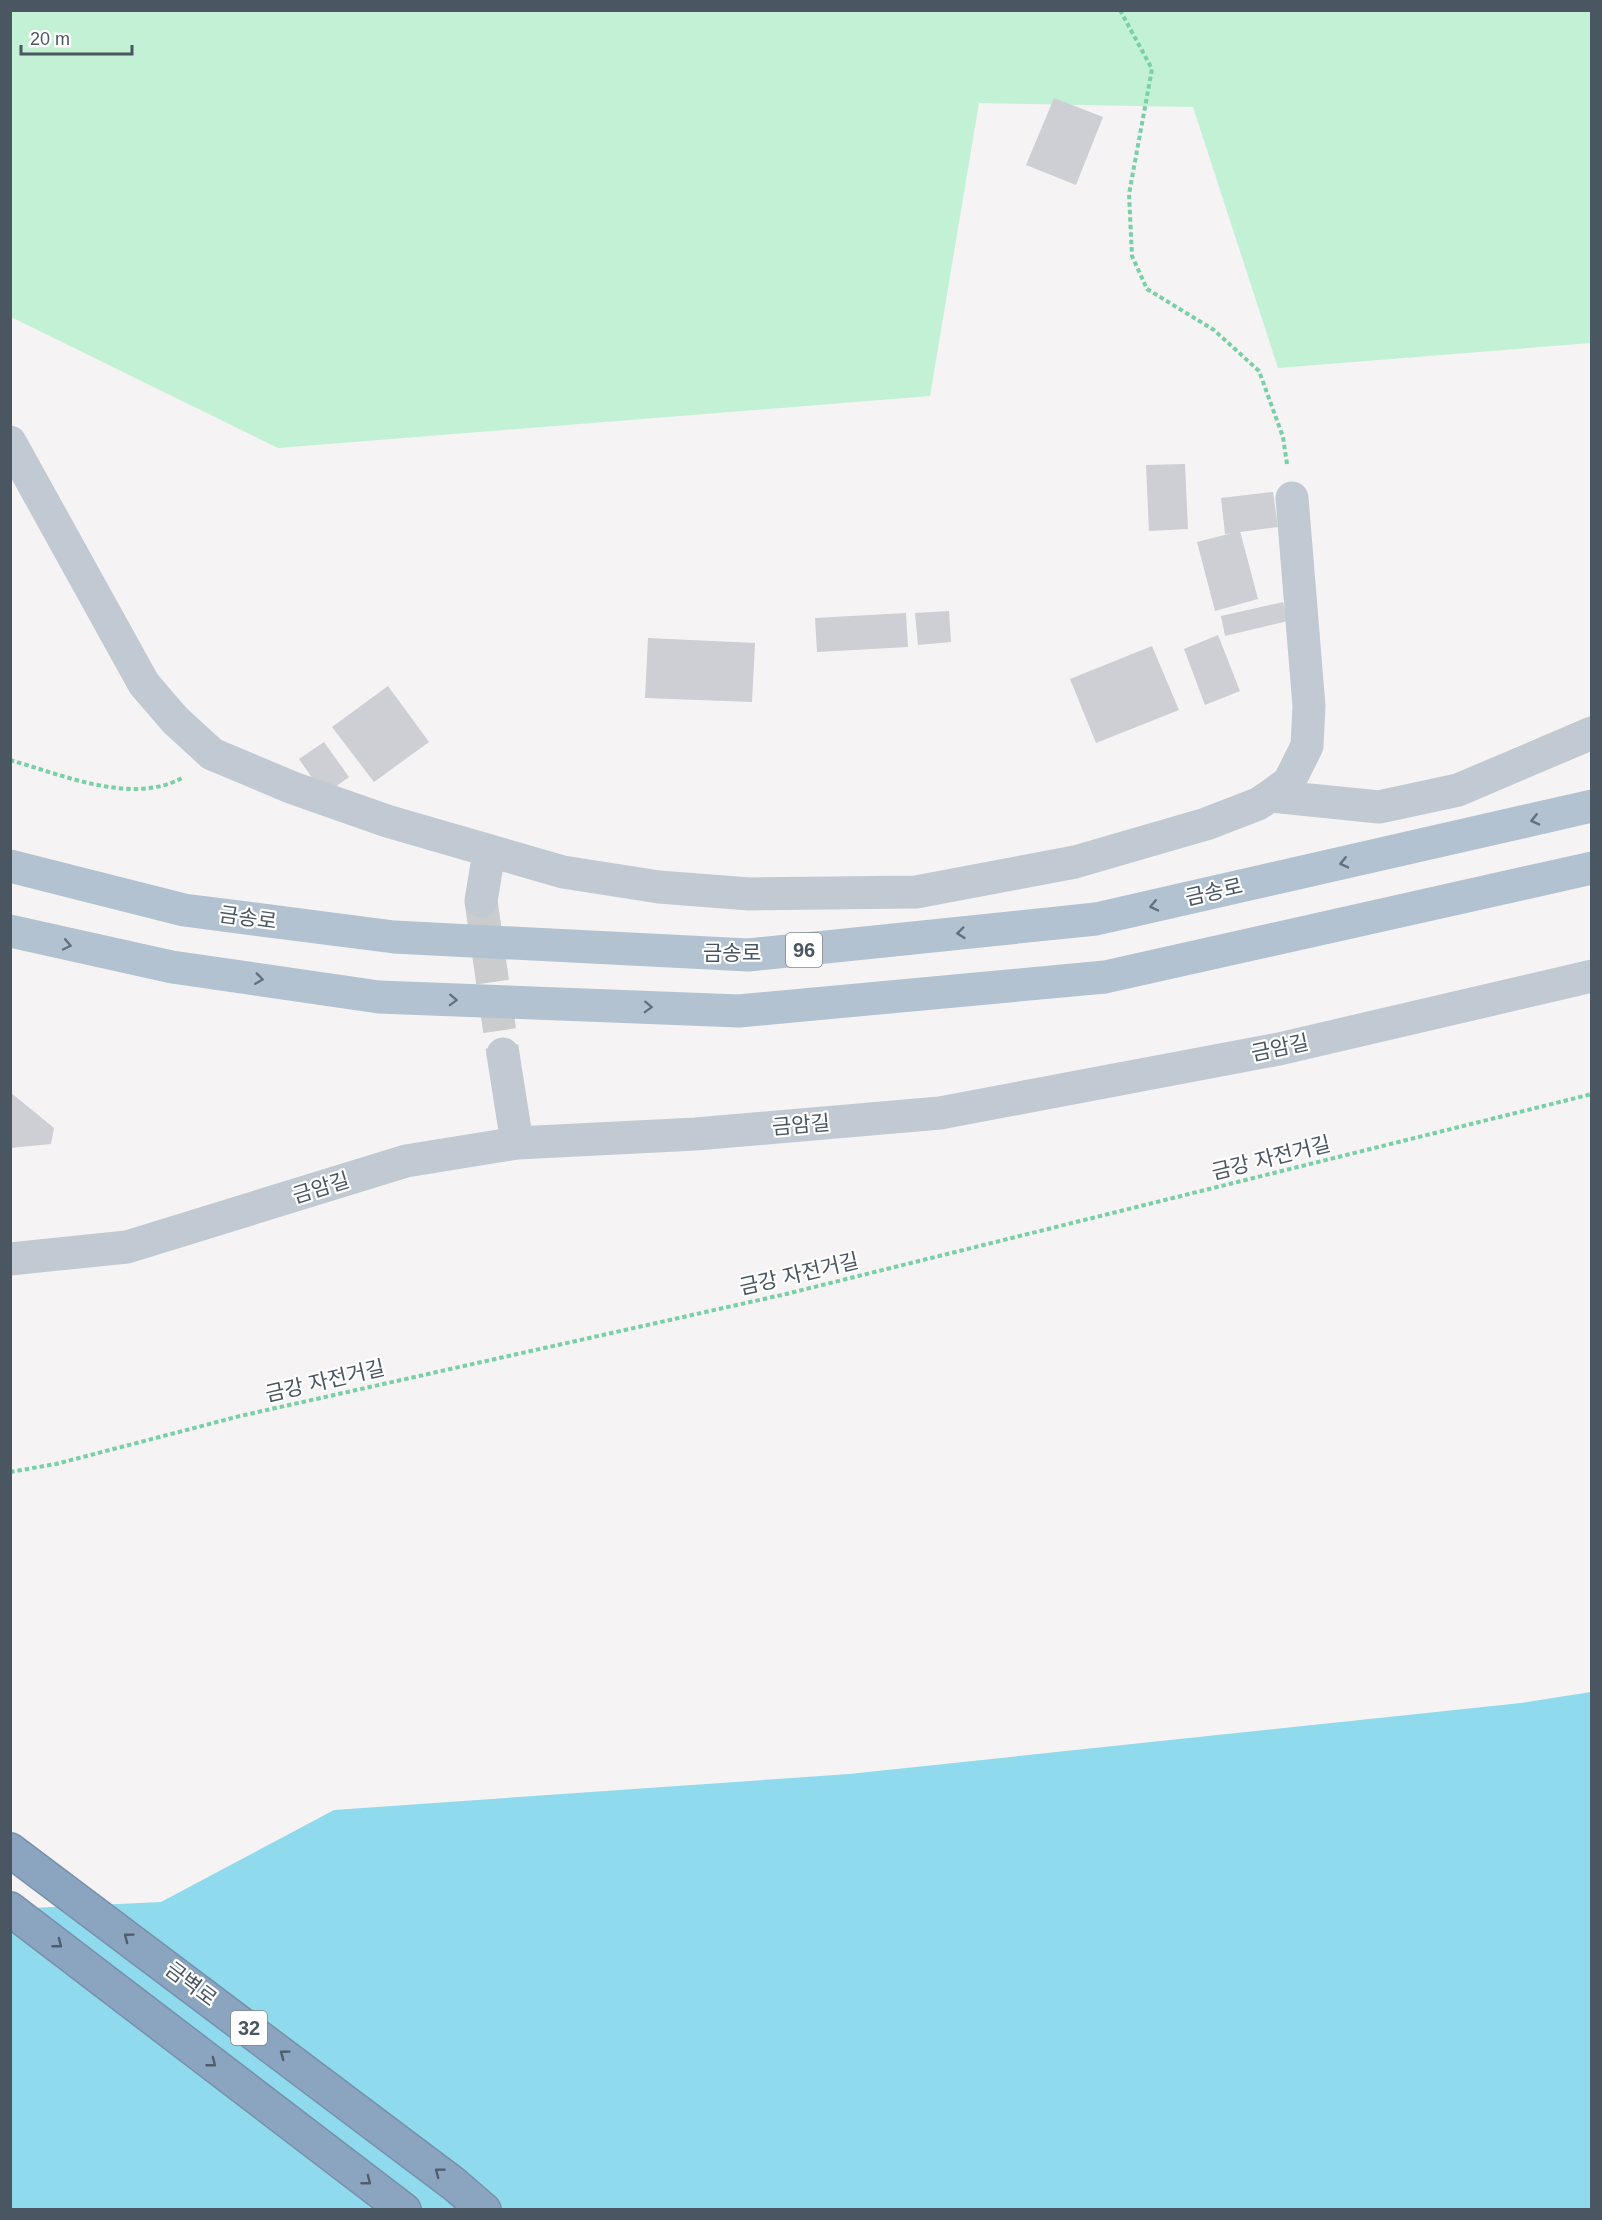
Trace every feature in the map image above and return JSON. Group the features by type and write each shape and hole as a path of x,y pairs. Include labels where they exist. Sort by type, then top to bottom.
{"highway":[{"name":"금벽로","path":"10,1850 416,2155 484,2210"},
{"name":"32","path":"10,1909 404,2210"}],"main road":[{"name":"금송로","path":"10,866 184,910 394,937 748,956 1096,919 1592,806"},
{"path":"10,931 172,967 379,996 739,1011 1105,977 1592,868"}],"street":[{"path":"10,442 144,684 175,720 212,754 303,792 387,821 562,872 659,887 749,894 916,892 1075,862 1206,824 1258,804 1270,796 1289,782 1307,747 1309,706 1293,498"},
{"path":"1270,796 1379,807 1458,790 1592,733"},
{"path":"481,901 489,852"},
{"name":"금암길","path":"10,1259 127,1247 406,1161 517,1143 696,1134 940,1113 1279,1049 1592,976"},
{"path":"503,1054 517,1143"}],"path":[{"path":"1119,10 1152,69 1129,194 1132,256 1147,290 1215,330 1259,371 1283,437 1293,498"},
{"path":"10,760 130,791 154,789 177,780 194,771 212,754"},
{"name":"금강 자전거길","path":"10,1473 56,1464 240,1416 786,1294 1592,1094"}],"green space":[{"path":"10,11 1591,11 1591,343 1278,368 1193,107 979,103 930,396 278,448 11,317"}],"water":[{"path":"1591,1692 1591,2209 11,2209 10,1909 161,1902 334,1810 849,1774 1521,1703"}],"building":[{"path":"1054,98 1103,117 1076,185 1026,165"},
{"path":"1185,464 1188,529 1149,531 1146,465"},
{"path":"1273,492 1278,527 1225,534 1221,498"},
{"path":"1240,531 1258,599 1215,611 1197,542"},
{"path":"1283,602 1288,621 1225,636 1221,616"},
{"path":"949,611 951,642 918,645 915,613"},
{"path":"906,613 908,647 817,652 815,618"},
{"path":"1218,635 1240,691 1205,705 1184,649"},
{"path":"648,638 755,643 752,702 645,698"},
{"path":"1152,646 1179,710 1096,743 1070,679"},
{"path":"388,686 429,742 374,782 332,727"},
{"path":"324,742 349,777 324,795 299,759"},
{"path":"10,1092 54,1128 51,1144 10,1148"}],"tunnel":[{"path":"481,901 503,1054"}]}
